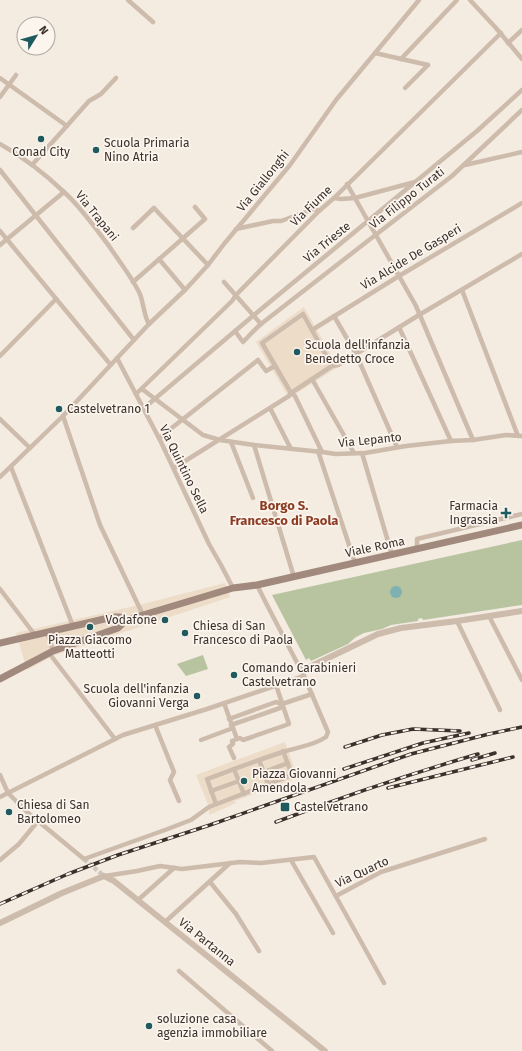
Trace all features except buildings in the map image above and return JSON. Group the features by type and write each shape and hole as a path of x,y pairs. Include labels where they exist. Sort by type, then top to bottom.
{"main road":[{"name":"Viale Roma","path":"233,588 258,585 522,526"},
{"path":"0,679 51,652 118,628 123,621 233,588"},
{"path":"0,643 114,617 120,617 123,621"}],"street":[{"path":"128,0 153,22"},
{"name":"Via Giallonghi","path":"0,477 63,416 110,364 149,324 186,290 208,265 290,165 336,100 419,0"},
{"path":"401,59 457,0"},
{"path":"470,0 501,33 522,59"},
{"path":"508,43 522,30"},
{"name":"Via Fiume","path":"136,394 232,300 319,211 501,33"},
{"path":"375,53 428,65 405,88"},
{"path":"0,97 16,74"},
{"path":"0,78 67,126"},
{"path":"32,164 89,101 101,94 116,78"},
{"name":"Via Trieste","path":"144,408 477,131 522,90"},
{"name":"Via Filippo Turati","path":"235,331 243,342 261,324 452,176 522,110"},
{"name":"Via Trapani","path":"0,144 32,164 64,192 75,204 100,235 133,282 140,294 145,318 149,324"},
{"path":"464,165 522,152"},
{"path":"0,170 134,340"},
{"path":"334,198 355,198 417,181"},
{"path":"347,184 416,306 473,440"},
{"path":"0,245 64,192"},
{"name":"Via Alcide De Gasperi","path":"312,330 398,276 522,203"},
{"path":"133,282 205,219 195,207"},
{"path":"133,228 154,208 208,265"},
{"path":"236,230 273,221 280,221 314,209 319,211"},
{"path":"0,231 110,364"},
{"path":"174,468 289,396 291,393 332,366 338,365 488,273 522,254"},
{"path":"159,259 186,290"},
{"path":"224,282 261,324"},
{"path":"462,290 520,436"},
{"path":"0,356 56,299"},
{"path":"332,366 303,314 262,343 291,393 295,396 320,452 355,563"},
{"path":"334,316 356,354 397,447"},
{"path":"399,327 451,441"},
{"name":"Via Quintino Sella","path":"117,358 174,468 209,544 233,588"},
{"path":"159,438 258,360 266,371 275,366"},
{"path":"312,379 354,453"},
{"name":"Via Lepanto","path":"142,389 203,434 220,440 254,445 336,454 362,453 397,447 473,440 506,435 520,436"},
{"path":"270,408 291,449"},
{"path":"63,416 100,525 143,615"},
{"path":"0,419 30,448"},
{"path":"231,442 253,498"},
{"path":"254,445 294,577"},
{"path":"362,453 392,555"},
{"path":"11,467 73,626"},
{"path":"417,549 417,539 522,514"},
{"path":"216,804 207,779 285,751 321,741 326,737 328,732 303,673 258,585"},
{"path":"0,589 35,635"},
{"path":"0,797 123,735 224,704 276,685 303,673 378,634 401,628 522,611"},
{"path":"489,616 522,680"},
{"path":"457,621 500,710"},
{"path":"47,632 51,652 115,739"},
{"path":"234,758 229,747 233,744 232,740 240,738 243,740 289,724 276,685"},
{"path":"201,740 280,708 282,704 312,694"},
{"path":"229,719 276,702 282,704"},
{"path":"224,704 236,739"},
{"path":"155,725 174,772 170,780 179,800"},
{"path":"0,775 8,793 38,821 84,859 191,820 209,807 292,775 285,751"},
{"path":"259,760 268,784"},
{"path":"264,772 288,763"},
{"path":"234,769 244,794"},
{"path":"211,791 239,782"},
{"path":"0,860 19,844 38,821"},
{"name":"Via Quarto","path":"104,876 160,866 182,869 240,862 261,863 314,857 336,896 381,872 485,839"},
{"path":"291,860 333,933"},
{"path":"165,922 230,863"},
{"path":"138,900 174,868"},
{"path":"0,923 62,893 104,876"},
{"name":"Via Partanna","path":"104,876 114,881 138,900 325,1051"},
{"path":"210,882 236,914 260,951"},
{"path":"336,896 384,983"},
{"path":"179,971 272,1051"}],"green space":[{"path":"522,540 522,605 423,620 422,618 418,619 418,621 391,625 382,629 364,633 356,637 348,644 311,661 309,658 306,660 272,595"},
{"path":"203,655 208,669 186,676 177,664"}],"shaded area":[{"path":"304,307 338,367 289,398 256,342"},
{"name":"Piazza Giacomo Matteotti","path":"225,583 230,597 55,655 27,670 16,633 139,605"},
{"name":"Piazza Giovanni Amendola","path":"285,742 298,778 235,801 236,803 209,815 209,807 196,775"}],"water":[{"path":"396,586 400,588 402,592 400,596 396,598 392,596 390,592 392,588"}],"tunnel":[{"path":"84,859 104,876"}],"railway":[{"path":"0,904 68,874 118,855 210,825 411,754 522,727"},
{"path":"345,747 382,735 413,729 460,731"},
{"path":"344,769 423,743 469,733"},
{"path":"472,760 495,753"},
{"path":"276,822 376,786 478,754"},
{"path":"388,788 513,757"}],"place":[{"name":"Conad City","path":"41,139"},
{"name":"Scuola Primaria Nino Atria","path":"96,150"},
{"name":"Scuola dell'infanzia Benedetto Croce","path":"297,352"},
{"name":"Castelvetrano 1","path":"59,409"},
{"name":"Farmacia Ingrassia","path":"506,513"},
{"name":"Vodafone","path":"165,620"},
{"name":"Piazza Giacomo Matteotti","path":"90,627"},
{"name":"Chiesa di San Francesco di Paola","path":"185,633"},
{"name":"Comando Carabinieri Castelvetrano","path":"234,675"},
{"name":"Scuola dell'infanzia Giovanni Verga","path":"197,696"},
{"name":"Piazza Giovanni Amendola","path":"244,781"},
{"name":"Castelvetrano","path":"285,807"},
{"name":"Chiesa di San Bartolomeo","path":"9,812"},
{"name":"soluzione casa agenzia immobiliare","path":"149,1026"}],"district":[{"name":"Borgo S. Francesco di Paola","path":"284,512"}]}
